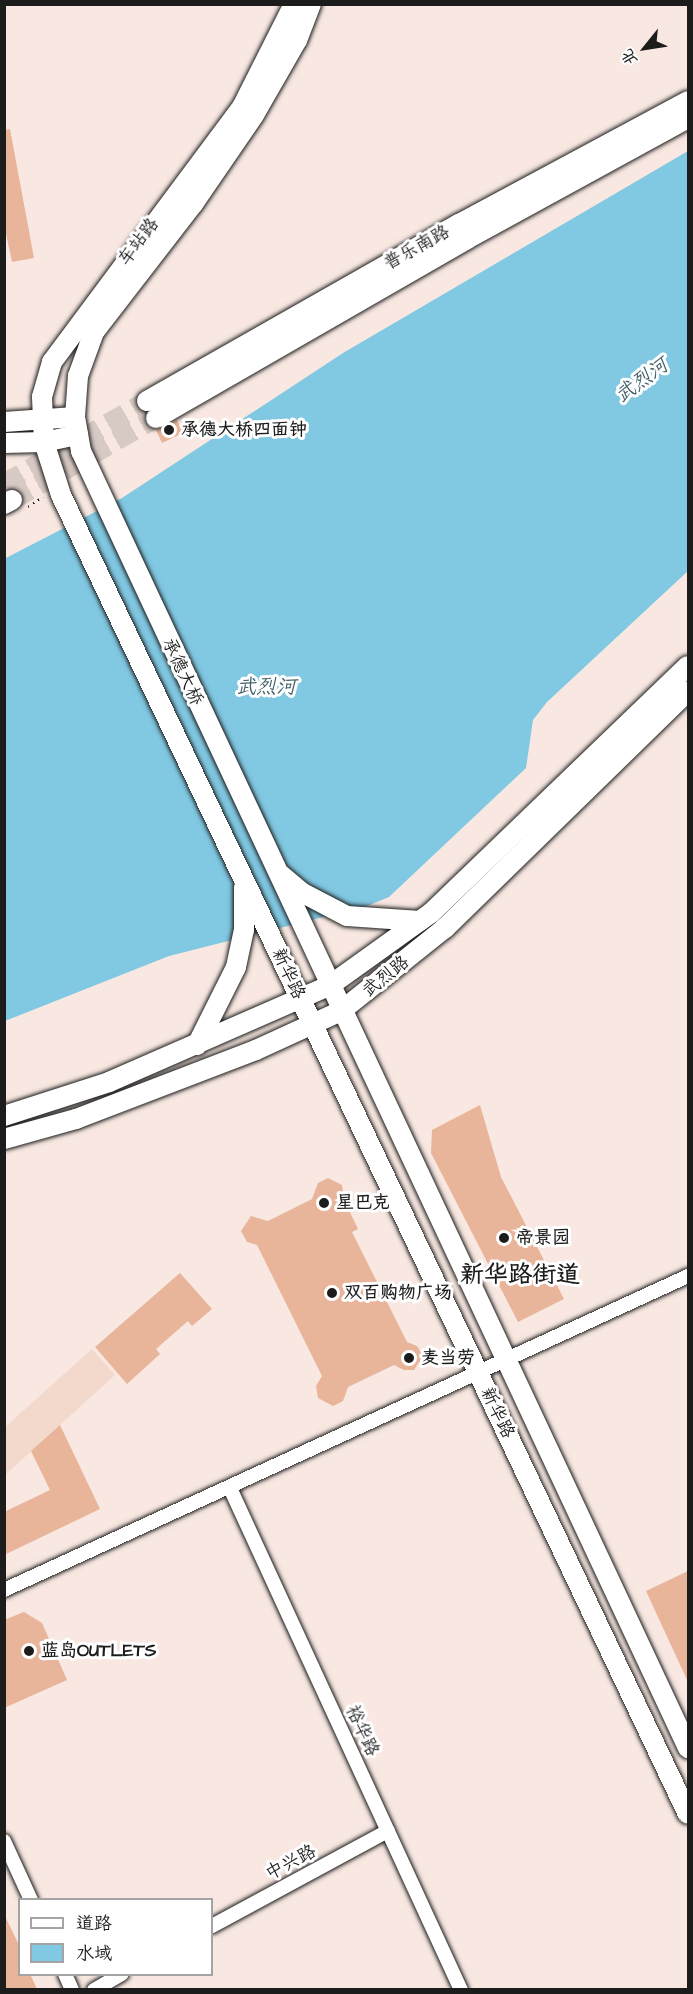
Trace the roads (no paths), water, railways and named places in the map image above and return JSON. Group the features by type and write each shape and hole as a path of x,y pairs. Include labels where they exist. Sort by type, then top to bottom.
{"main road":[{"name":"车站路","path":"61,495 44,442 42,396 52,362 242,107 294,4"},
{"name":"车站路","path":"91,478 77,426 78,376 94,332 193,204 254,116 297,40 311,4"},
{"name":"普乐南路","path":"688,101 459,224 151,409 688,118"},
{"path":"4,422 43,422 77,426"},
{"path":"4,443 44,442 77,426"},
{"name":"承德大桥","path":"91,478 273,867"},
{"name":"承德大桥","path":"61,495 244,881"},
{"name":"武烈路","path":"4,1116 64,1100 197,1045 329,986 420,921 688,666"},
{"name":"武烈路","path":"4,1139 76,1119 341,1011 445,928 688,691"},
{"path":"273,867 301,892 347,916 385,922 420,921"},
{"name":"新华路","path":"273,867 688,1748"},
{"path":"197,1045 236,967 244,930 244,881"},
{"name":"新华路","path":"244,881 688,1814"}],"street":[{"path":"4,1590 230,1488 688,1275"},
{"name":"裕华路","path":"230,1488 461,1989"},
{"name":"中兴路","path":"213,1925 388,1831"},
{"path":"4,1841 31,1898"},
{"path":"94,1989 118,1976"}],"water":[{"name":"武烈河","path":"688,151 688,571 547,702 533,720 526,768 389,897 367,906 169,956 5,1021 4,559 122,498 343,353"}],"tunnel":[{"path":"4,484 147,401"},
{"path":"12,500 156,418"}],"place":[{"name":"承德大桥四面钟","path":"169,430"},
{"name":"星巴克","path":"324,1203"},
{"name":"帝景园","path":"504,1238"},
{"name":"双百购物广场","path":"332,1293"},
{"name":"麦当劳","path":"409,1358"},
{"name":"蓝岛OUTLETS","path":"29,1651"}],"district":[{"name":"新华路街道","path":"520,1276"}]}
